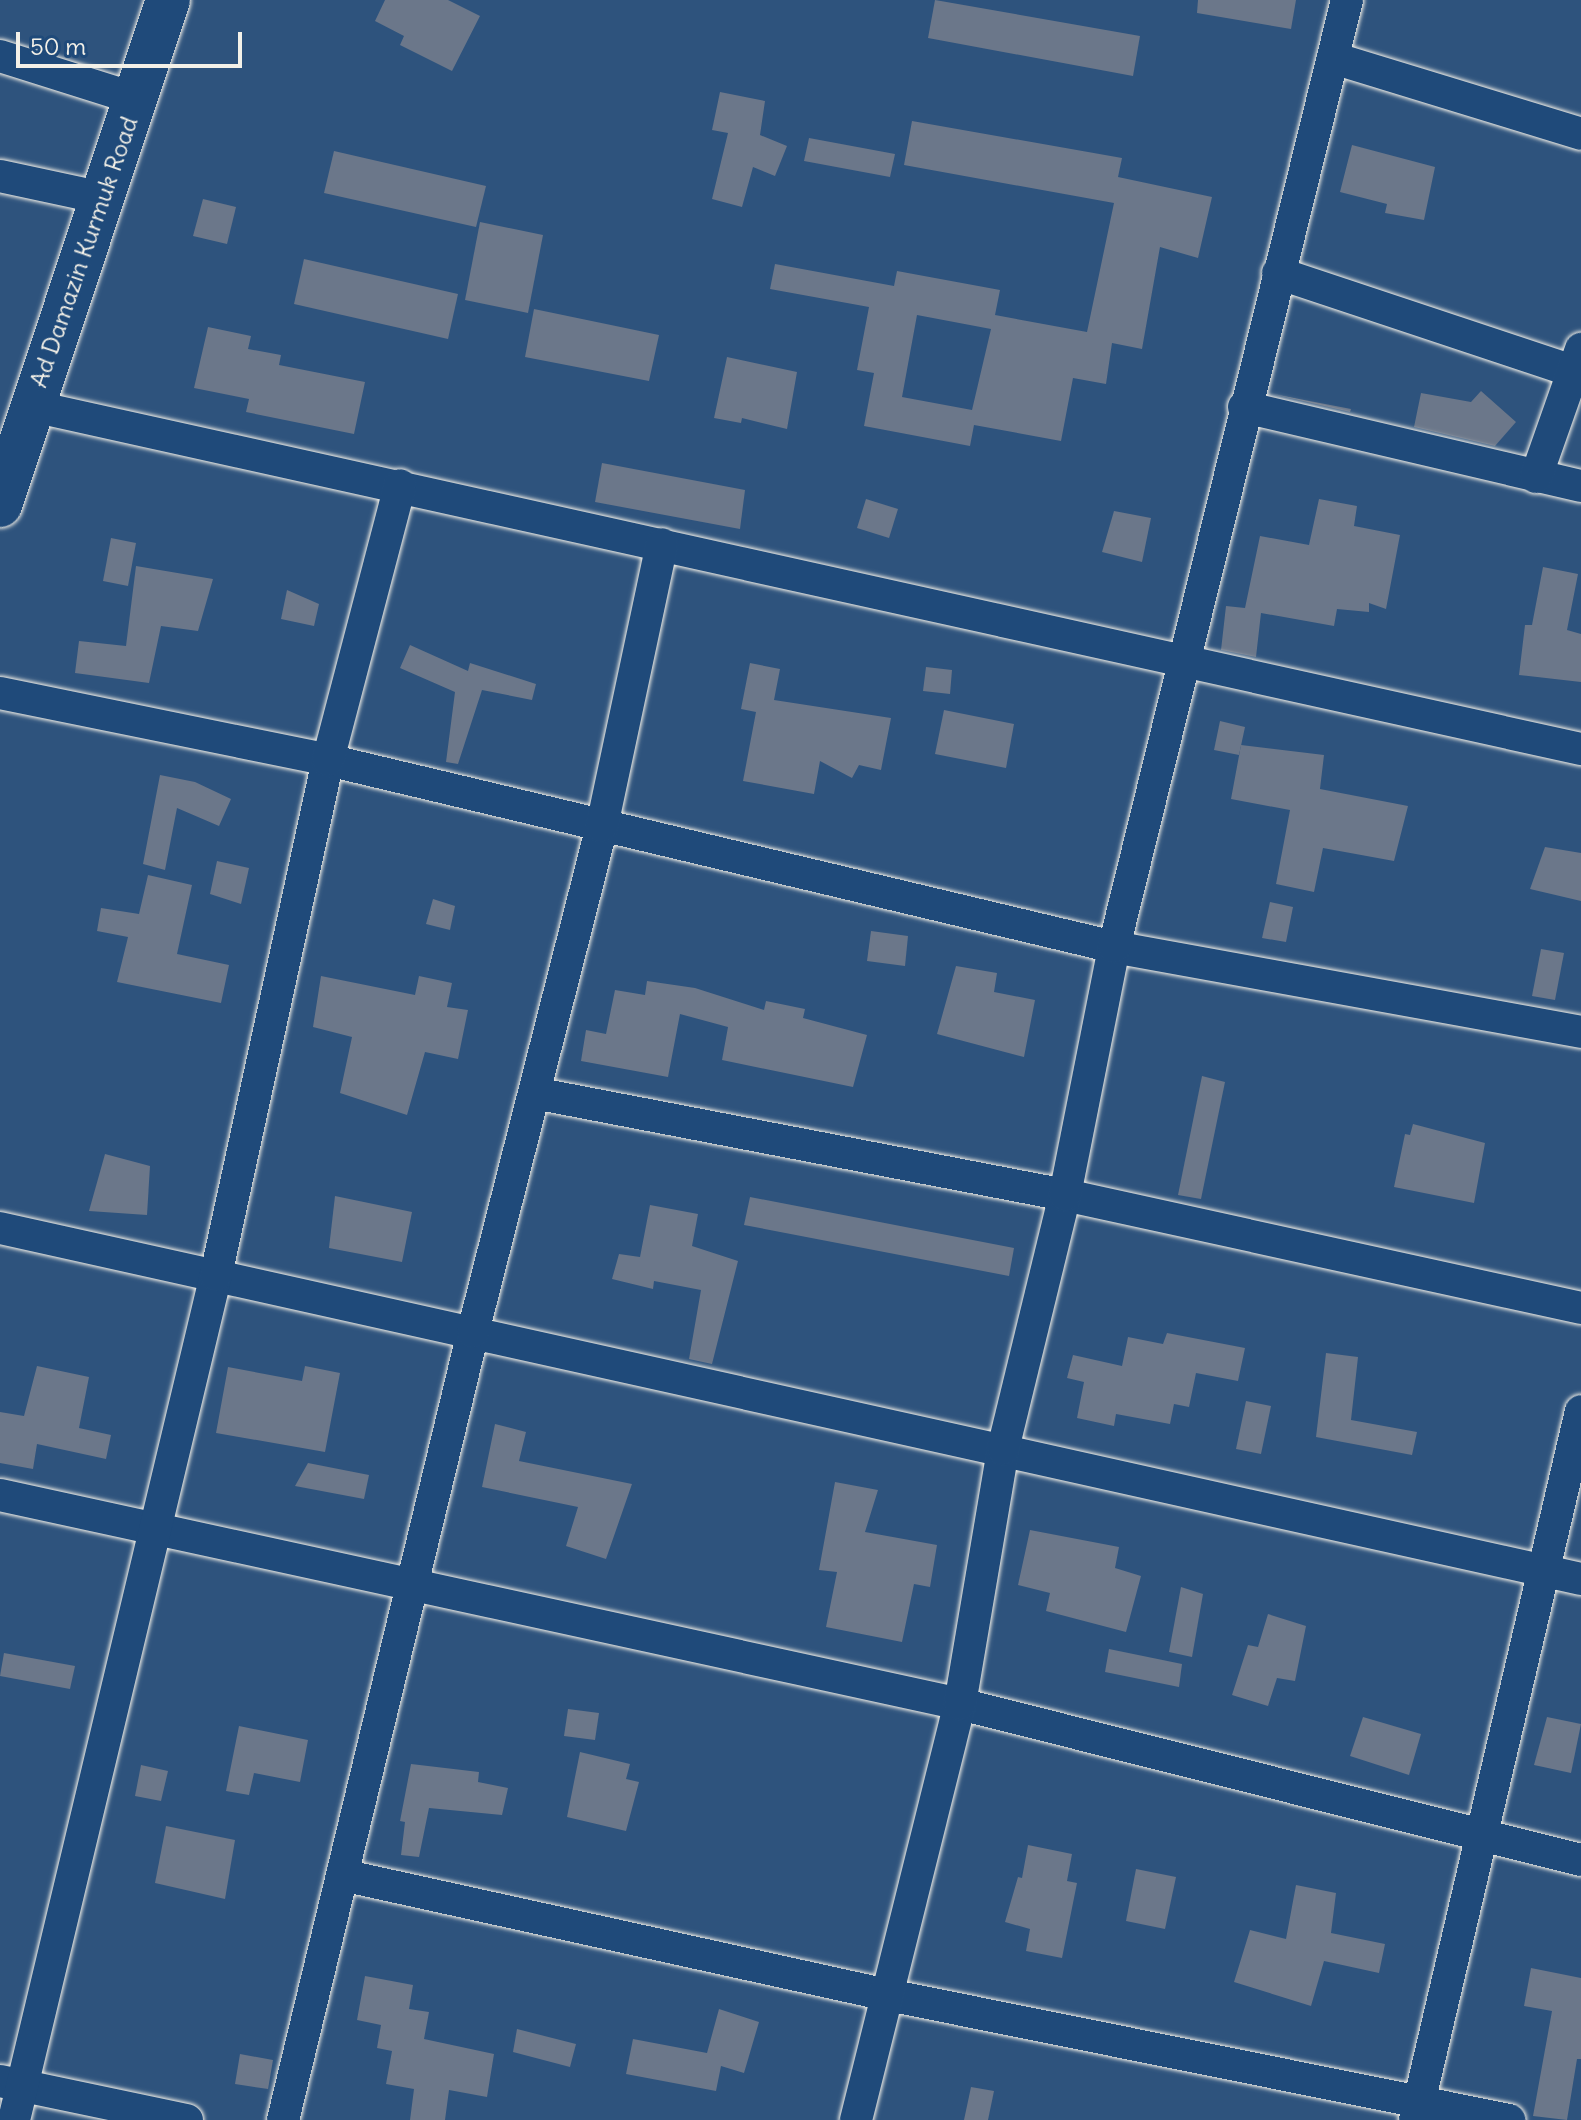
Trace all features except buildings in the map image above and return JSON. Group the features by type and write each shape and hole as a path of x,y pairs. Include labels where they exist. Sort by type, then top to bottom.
{"highway":[{"name":"Ad Damazin Kurmuk Road","path":"0,505 168,0"}],"street":[{"path":"856,2120 883,1994 960,1704 1003,1449 1065,1195 1114,947 1244,407 1347,0"},
{"path":"0,56 136,99"},
{"path":"1333,58 1581,134"},
{"path":"0,176 103,198"},
{"path":"1278,273 1577,360 1536,477"},
{"path":"32,406 400,485 1581,749"},
{"path":"1244,407 1581,486"},
{"path":"14,2120 11,2083 154,1532 216,1275 328,760 400,485"},
{"path":"283,2120 473,1332 602,826 662,544"},
{"path":"0,693 328,760 1114,947 1581,1032"},
{"path":"534,1093 1065,1195 1581,1308"},
{"path":"0,1228 1581,1579"},
{"path":"1417,2110 1581,1411"},
{"path":"0,1495 411,1588 960,1704 1480,1838 1581,1860"},
{"path":"342,1875 1417,2110 1509,2120"},
{"path":"11,2083 187,2120"}]}
